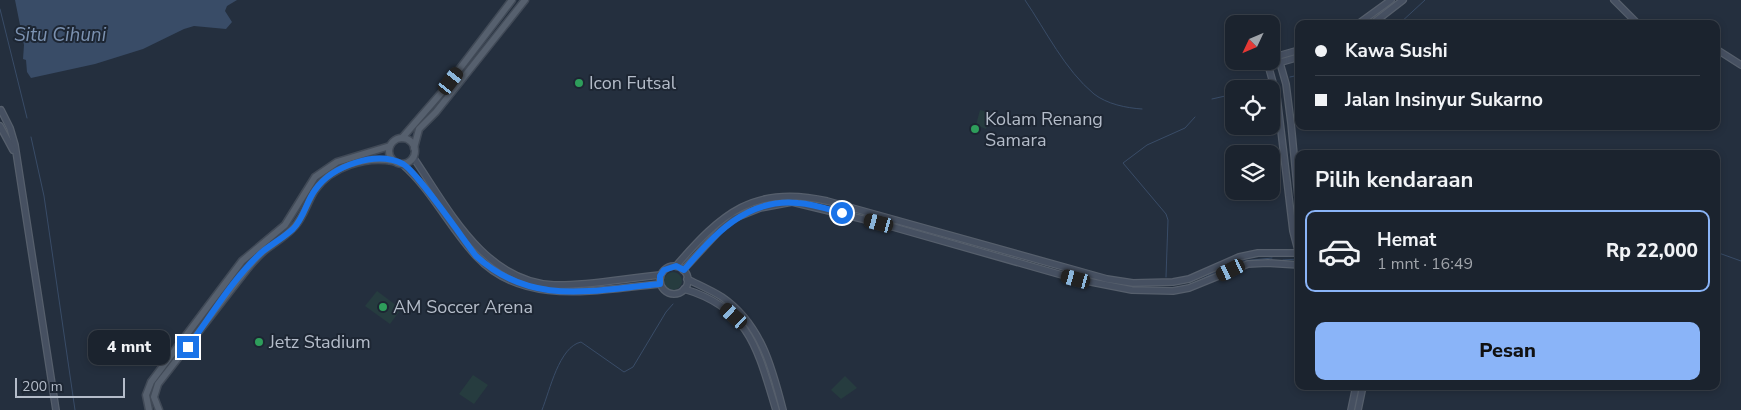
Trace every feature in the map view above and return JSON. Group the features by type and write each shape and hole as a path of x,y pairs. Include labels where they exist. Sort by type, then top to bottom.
{"main road":[{"path":"393,161 390,156 390,146 393,141 402,138 418,122 512,0"},
{"path":"159,410 154,397 156,388 221,302 263,251 294,228 315,190 331,173 366,161 393,161 402,164 413,157 419,129 436,112 524,0"},
{"path":"459,70 465,75"},
{"path":"402,138 408,140 414,148"},
{"path":"149,410 146,391 154,378 248,255 285,225 308,185 319,174 344,158 390,146"},
{"path":"214,298 221,302"}],"street":[{"path":"1364,20 1391,0"},
{"path":"1377,20 1403,0"},
{"path":"1614,0 1634,20"},
{"path":"1280,56 1295,51"},
{"path":"1720,52 1741,65"},
{"path":"1280,63 1295,58"},
{"path":"1280,67 1287,95 1295,170"},
{"path":"1280,96 1287,95"},
{"path":"0,108 12,132 41,301 56,410"},
{"path":"1280,121 1295,235"},
{"path":"1,127 12,132"},
{"path":"1,127 16,154"},
{"path":"413,157 452,214 485,256 505,270 538,282 564,285 660,276"},
{"path":"402,164 418,179 476,256 501,275 516,282 558,292 660,284"},
{"path":"776,410 759,353 741,324 725,307 700,293 684,289 675,294 669,293 660,284 660,276 664,270 676,266 696,243 727,216 752,202 790,194 826,201 971,250 1106,286 1132,290 1173,290 1202,284 1240,266 1257,263 1295,265"},
{"path":"773,197 774,204"},
{"path":"824,208 826,201"},
{"path":"684,270 720,230 730,222 750,211 774,204 800,203 973,243 1107,279 1132,282 1173,282 1199,274 1239,257 1258,253 1295,253"},
{"path":"446,218 452,214"},
{"path":"971,250 973,243"},
{"path":"1275,263 1278,260 1276,254"},
{"path":"676,266 684,270 687,279 684,289"},
{"path":"1199,274 1199,280 1202,284"},
{"path":"516,282 519,276"},
{"path":"687,279 723,298 754,329 766,353 783,410"},
{"path":"1106,286 1107,279"},
{"path":"1351,410 1355,390"},
{"path":"1358,410 1362,390"},
{"path":"1352,398 1359,399"}],"green space":[{"path":"980,110 991,113 986,129 976,125"},
{"path":"669,272 677,272 682,277 680,288 669,290 664,285 664,277"},
{"name":"AM Soccer Arena","path":"377,291 401,309 390,324 365,306"},
{"path":"473,375 488,385 474,404 459,394"},
{"path":"845,376 857,388 841,399 831,390"}],"water":[{"name":"Situ Cihuni","path":"15,0 237,0 227,6 225,11 232,22 226,29 194,26 143,49 95,64 31,78 27,72 26,60 23,59 24,45"}],"waterway":[{"path":"1025,0 1056,50 1074,74 1094,94 1111,103 1142,109"},
{"path":"1403,20 1425,0"},
{"path":"0,9 27,118"},
{"path":"1290,77 1295,76"},
{"path":"1212,99 1225,96"},
{"path":"1166,277 1168,220 1166,214 1123,163 1147,145 1185,128 1195,117"},
{"path":"31,137 44,196 75,410"},
{"path":"1720,253 1741,261"},
{"path":"1243,261 1272,258"},
{"path":"1283,260 1295,259"},
{"path":"1223,268 1228,267"},
{"path":"1200,280 1218,271"},
{"path":"542,410 556,370 561,360 573,346 581,342 624,372 633,367 666,312 673,304"}],"place":[{"name":"Icon Futsal","path":"579,83"},
{"name":"Kolam Renang Samara","path":"975,129"},
{"name":"AM Soccer Arena","path":"383,307"},
{"name":"Jetz Stadium","path":"259,342"}],"route":[{"path":"188,347 236,283 263,251 279,241 299,222 315,190 322,181 331,173 342,168 366,161 384,159 402,164 418,179 476,256 486,265 521,285 558,292 660,284 660,276 664,270 670,266 676,266 684,270 720,230 735,218 750,211 774,204 800,203 842,213"}]}
